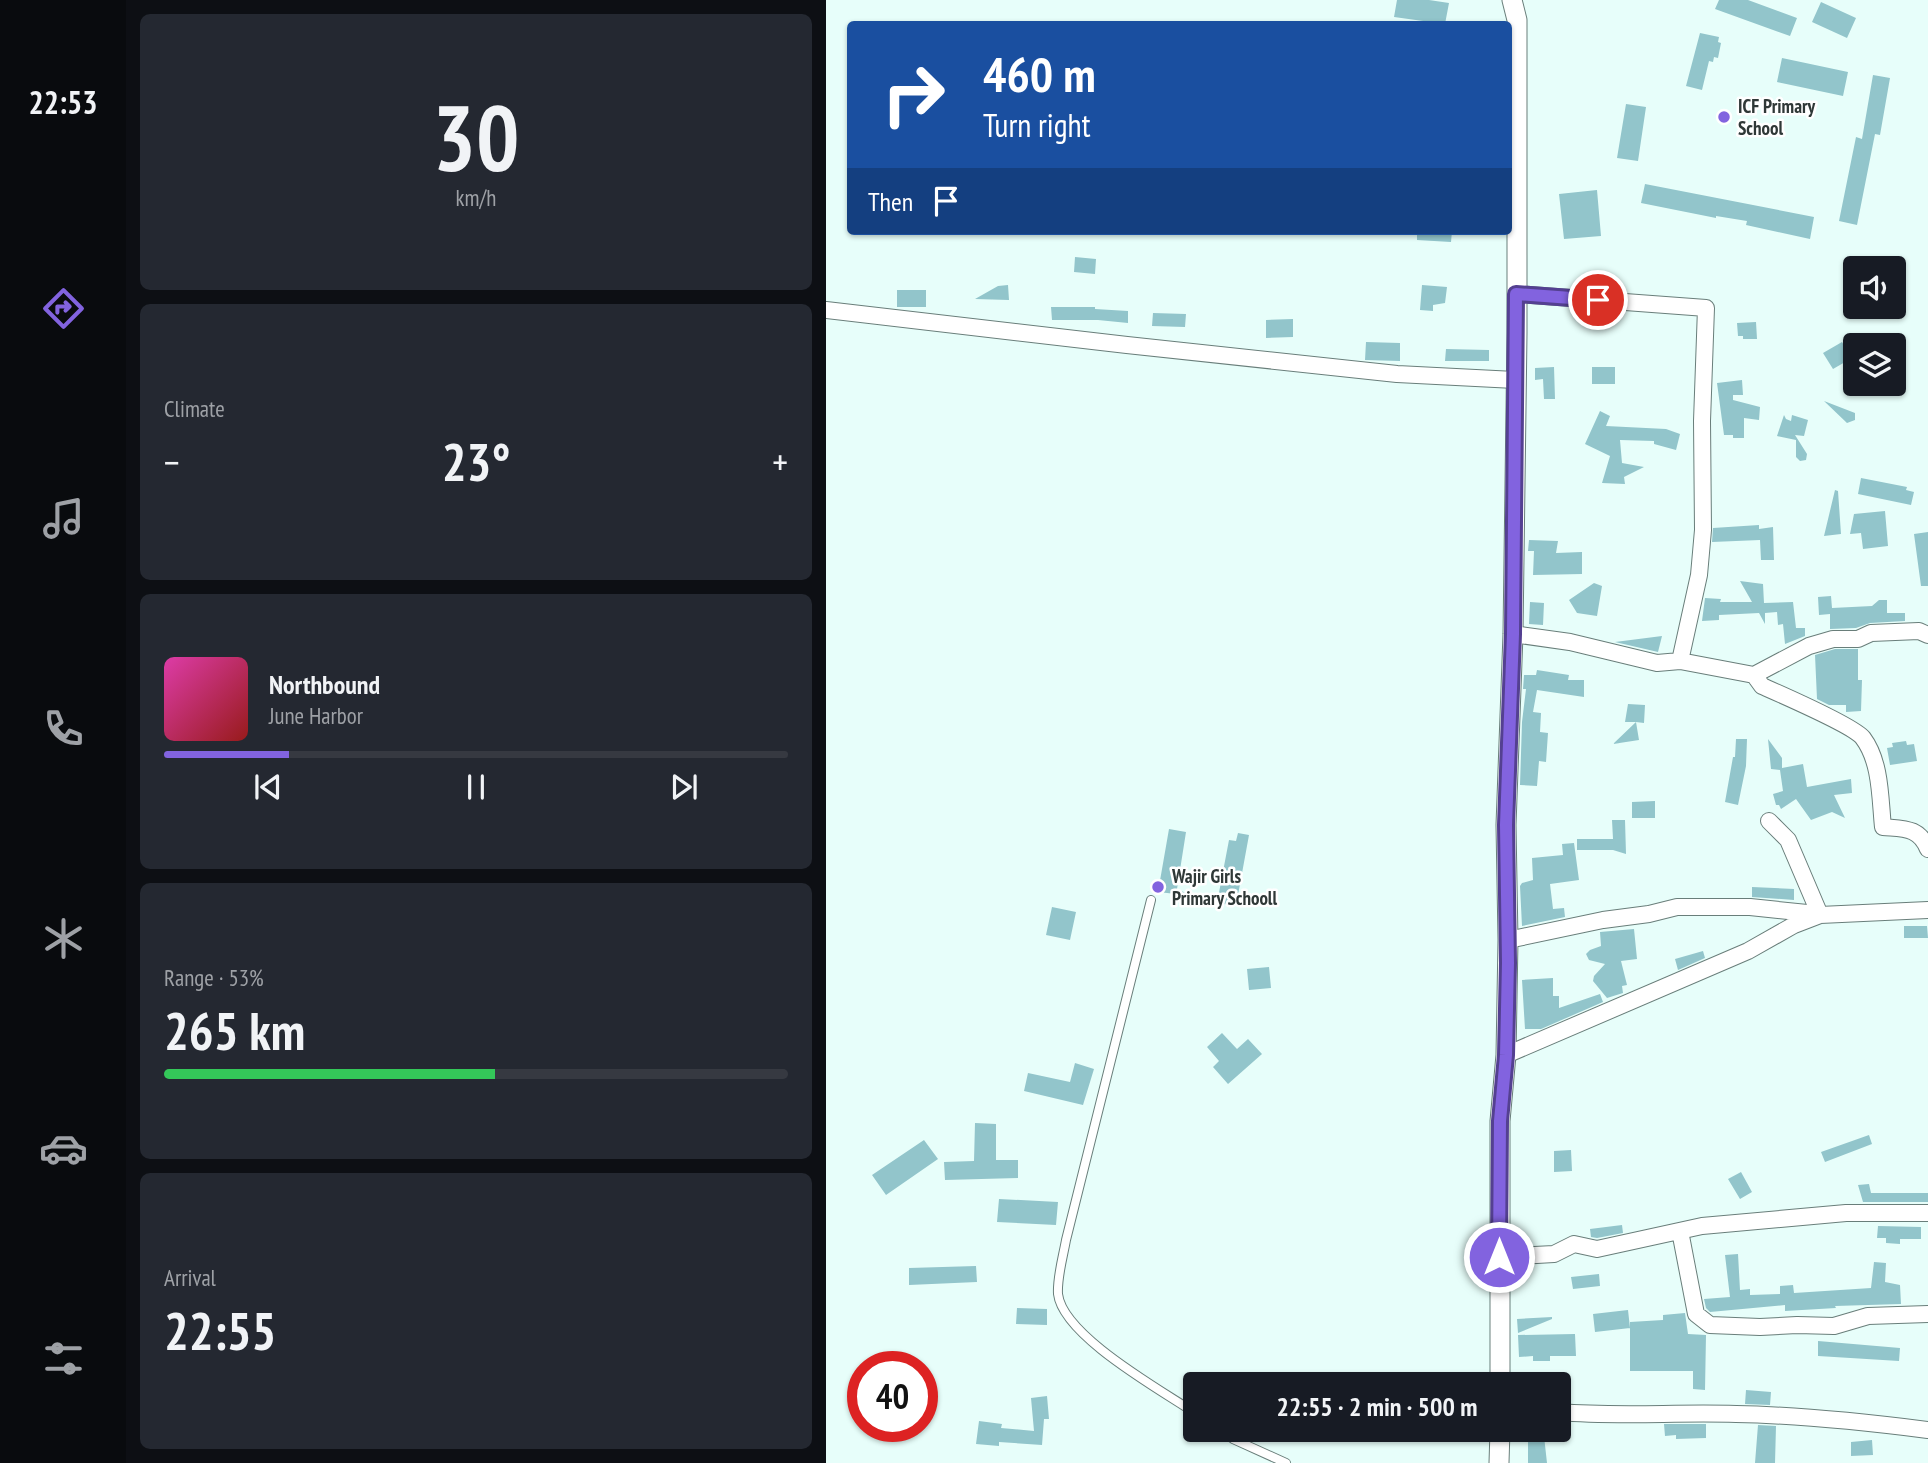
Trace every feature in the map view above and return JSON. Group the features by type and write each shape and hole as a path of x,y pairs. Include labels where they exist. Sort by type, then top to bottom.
{"street":[{"path":"1500,1372 1500,1121 1506,1055 1506,825 1513,634 1516,294 1517,20 1512,0"},
{"path":"1516,294 1706,308 1702,421 1703,530 1696,587 1681,661"},
{"path":"826,310 1384,372 1515,380"},
{"path":"1513,634 1570,642 1657,663 1681,661 1754,675 1809,646 1833,639 1858,639 1871,633 1919,631 1928,635"},
{"path":"1754,675 1762,686 1849,727 1863,737 1875,763 1883,827 1911,831 1923,837 1928,849"},
{"path":"1769,821 1788,840 1820,915"},
{"path":"1508,940 1677,907 1749,906 1820,915 1928,910"},
{"path":"1506,1055 1748,951 1794,925 1820,915"},
{"path":"1499,1257 1554,1254 1574,1244 1597,1249 1702,1226 1846,1213 1928,1213"},
{"path":"1680,1231 1696,1314 1710,1325 1834,1326 1868,1316 1928,1314"},
{"path":"1571,1413 1606,1416 1660,1412 1741,1414 1928,1430"},
{"path":"1499,1463 1500,1442"}],"lane":[{"path":"1151,900 1066,1240 1058,1296 1065,1313 1088,1341 1183,1405"},
{"path":"1240,1442 1286,1463"}],"building":[{"path":"1397,0 1449,3 1446,21 1394,17"},
{"path":"1719,0 1748,0 1797,18 1790,36 1715,9"},
{"path":"1821,2 1856,18 1847,38 1812,22"},
{"path":"1700,33 1719,37 1718,42 1721,43 1718,58 1714,57 1713,62 1709,61 1702,90 1686,86"},
{"path":"1782,58 1848,72 1843,96 1777,82"},
{"path":"1873,75 1890,78 1880,135 1875,134 1857,225 1839,221 1856,137 1862,139"},
{"path":"1626,104 1646,107 1638,161 1617,158"},
{"path":"1645,184 1814,217 1810,239 1746,225 1747,221 1716,218 1641,203"},
{"path":"1597,190 1601,236 1564,239 1559,194"},
{"path":"1417,235 1452,235 1451,242 1417,240"},
{"path":"1075,257 1096,259 1095,274 1074,272"},
{"path":"1008,285 1009,300 975,299 998,286"},
{"path":"1422,285 1447,287 1445,303 1433,305 1433,311 1420,310"},
{"path":"897,290 926,290 926,307 897,307"},
{"path":"1051,307 1095,307 1128,311 1128,323 1052,320"},
{"path":"1153,313 1186,314 1185,327 1152,326"},
{"path":"1293,319 1293,337 1266,338 1266,320"},
{"path":"1756,322 1757,339 1743,339 1743,336 1738,336 1737,323"},
{"path":"1366,342 1400,343 1400,361 1365,360"},
{"path":"1842,342 1843,363 1833,369 1823,353"},
{"path":"1446,349 1489,350 1489,361 1445,361"},
{"path":"1554,367 1555,399 1544,399 1543,379 1535,380 1535,368"},
{"path":"1592,367 1615,367 1615,384 1592,384"},
{"path":"1742,380 1743,395 1733,395 1733,400 1760,407 1759,420 1744,418 1744,438 1733,438 1733,435 1724,435 1717,383"},
{"path":"1824,401 1855,413 1855,420 1847,423"},
{"path":"1600,411 1610,416 1606,426 1666,429 1680,434 1676,450 1654,444 1654,441 1620,440 1622,463 1644,467 1624,477 1625,484 1602,483 1610,456 1585,444"},
{"path":"1784,415 1791,421 1792,415 1808,420 1804,436 1795,435 1807,454 1806,460 1800,461 1796,457 1796,440 1777,436"},
{"path":"1861,478 1907,487 1906,490 1914,492 1911,505 1858,494"},
{"path":"1835,490 1838,491 1841,534 1824,536"},
{"path":"1885,511 1888,546 1863,549 1861,533 1850,534 1854,514"},
{"path":"1759,525 1759,529 1773,527 1774,560 1761,560 1760,540 1712,542 1713,528"},
{"path":"1928,532 1928,586 1921,586 1914,534"},
{"path":"1529,540 1558,541 1556,553 1582,552 1582,574 1533,575 1534,551 1528,551"},
{"path":"1740,581 1763,584 1764,603 1793,602 1796,628 1805,628 1805,636 1785,644 1783,624 1778,625 1777,612 1765,613 1765,624 1759,613 1719,615 1719,620 1702,621 1705,598 1721,599 1720,602 1752,602"},
{"path":"1594,583 1602,586 1597,616 1577,613 1569,600"},
{"path":"1831,596 1832,608 1872,606 1879,600 1887,600 1887,613 1905,613 1905,621 1830,629 1830,614 1819,615 1818,597"},
{"path":"1530,602 1544,603 1543,625 1529,624"},
{"path":"1662,636 1658,652 1615,642"},
{"path":"1835,649 1858,649 1858,680 1862,680 1861,711 1846,712 1846,705 1829,705 1817,699 1815,655"},
{"path":"1537,670 1569,675 1568,680 1584,680 1584,697 1537,690 1533,712 1541,713 1540,732 1548,733 1546,762 1539,761 1537,786 1520,785 1526,689 1523,689 1524,675 1536,675"},
{"path":"1628,704 1645,705 1644,723 1625,722"},
{"path":"1636,722 1639,740 1613,744"},
{"path":"1736,739 1747,739 1746,766 1738,805 1725,802 1735,757"},
{"path":"1768,739 1782,758 1782,768 1803,764 1807,787 1851,779 1852,793 1834,795 1845,818 1832,812 1811,820 1796,799 1781,809 1776,805 1773,794 1783,791 1780,770 1771,769"},
{"path":"1906,741 1907,745 1914,744 1917,761 1890,765 1887,748 1893,747 1892,743"},
{"path":"1655,801 1655,818 1632,818 1632,802"},
{"path":"1612,820 1625,820 1626,854 1613,850 1577,850 1577,839 1613,839"},
{"path":"1169,829 1186,832 1177,889 1189,897 1183,904 1178,901 1176,894 1158,892"},
{"path":"1238,833 1249,835 1236,906 1217,903 1229,840 1236,841"},
{"path":"1574,843 1579,880 1550,884 1553,909 1564,908 1565,917 1522,926 1520,886 1533,880 1532,858 1563,855 1562,844"},
{"path":"1752,887 1794,889 1794,900 1752,897"},
{"path":"1052,907 1076,912 1070,940 1046,935"},
{"path":"1904,926 1927,926 1928,938 1904,938"},
{"path":"1634,929 1637,959 1621,961 1627,985 1622,986 1623,993 1607,998 1593,981 1605,964 1589,960 1586,954 1601,946 1600,932"},
{"path":"1703,951 1705,958 1678,970 1675,959"},
{"path":"1269,967 1271,988 1249,990 1247,969"},
{"path":"1553,978 1553,996 1559,996 1559,1008 1600,994 1603,1002 1541,1029 1525,1029 1522,980"},
{"path":"1222,1033 1237,1049 1248,1039 1262,1054 1228,1084 1213,1067 1219,1061 1207,1047"},
{"path":"1075,1063 1094,1069 1083,1105 1024,1091 1028,1073 1070,1082"},
{"path":"975,1123 996,1124 996,1160 1018,1160 1018,1178 945,1180 944,1162 974,1161"},
{"path":"1869,1135 1872,1144 1825,1162 1821,1152"},
{"path":"924,1140 938,1159 886,1195 872,1175"},
{"path":"1571,1150 1572,1171 1554,1172 1554,1151"},
{"path":"1741,1172 1752,1192 1740,1199 1728,1179"},
{"path":"1869,1184 1871,1193 1928,1193 1928,1202 1863,1202 1858,1185"},
{"path":"999,1199 1058,1202 1056,1225 997,1222"},
{"path":"1622,1225 1623,1233 1591,1237 1590,1229"},
{"path":"1878,1226 1921,1227 1921,1239 1900,1239 1900,1244 1886,1243 1886,1238 1877,1238"},
{"path":"1738,1254 1740,1290 1750,1289 1750,1295 1780,1294 1780,1286 1793,1285 1794,1293 1871,1288 1874,1262 1886,1263 1885,1282 1900,1285 1901,1304 1785,1311 1785,1305 1710,1312 1704,1299 1730,1297 1725,1255"},
{"path":"976,1266 977,1282 909,1285 909,1268"},
{"path":"1599,1274 1600,1286 1573,1289 1571,1277"},
{"path":"1017,1308 1047,1309 1047,1325 1016,1324"},
{"path":"1628,1310 1630,1328 1595,1332 1593,1314"},
{"path":"1685,1313 1688,1334 1706,1335 1705,1390 1693,1389 1693,1371 1630,1371 1630,1322 1663,1320 1663,1315"},
{"path":"1517,1319 1552,1319 1518,1333"},
{"path":"1575,1334 1576,1356 1550,1356 1550,1361 1533,1361 1533,1356 1519,1357 1518,1335"},
{"path":"1818,1341 1900,1348 1899,1361 1818,1356"},
{"path":"1746,1390 1771,1392 1770,1405 1745,1404"},
{"path":"1047,1396 1049,1419 1044,1419 1042,1445 999,1442 999,1446 976,1444 979,1421 1002,1424 1001,1428 1034,1431 1031,1398"},
{"path":"1664,1424 1706,1424 1706,1438 1676,1439 1676,1435 1665,1436"},
{"path":"1758,1425 1776,1426 1775,1463 1755,1463"},
{"path":"1872,1440 1873,1455 1851,1456 1851,1442"},
{"path":"1528,1442 1545,1442 1547,1463 1528,1463"}],"place":[{"name":"ICF Primary School","path":"1724,117"},
{"name":"Wajir Girls Primary Schooll","path":"1158,887"}],"route":[{"path":"1499,1257 1500,1121 1506,1055 1508,963 1506,825 1513,634 1516,294 1598,300"}]}
